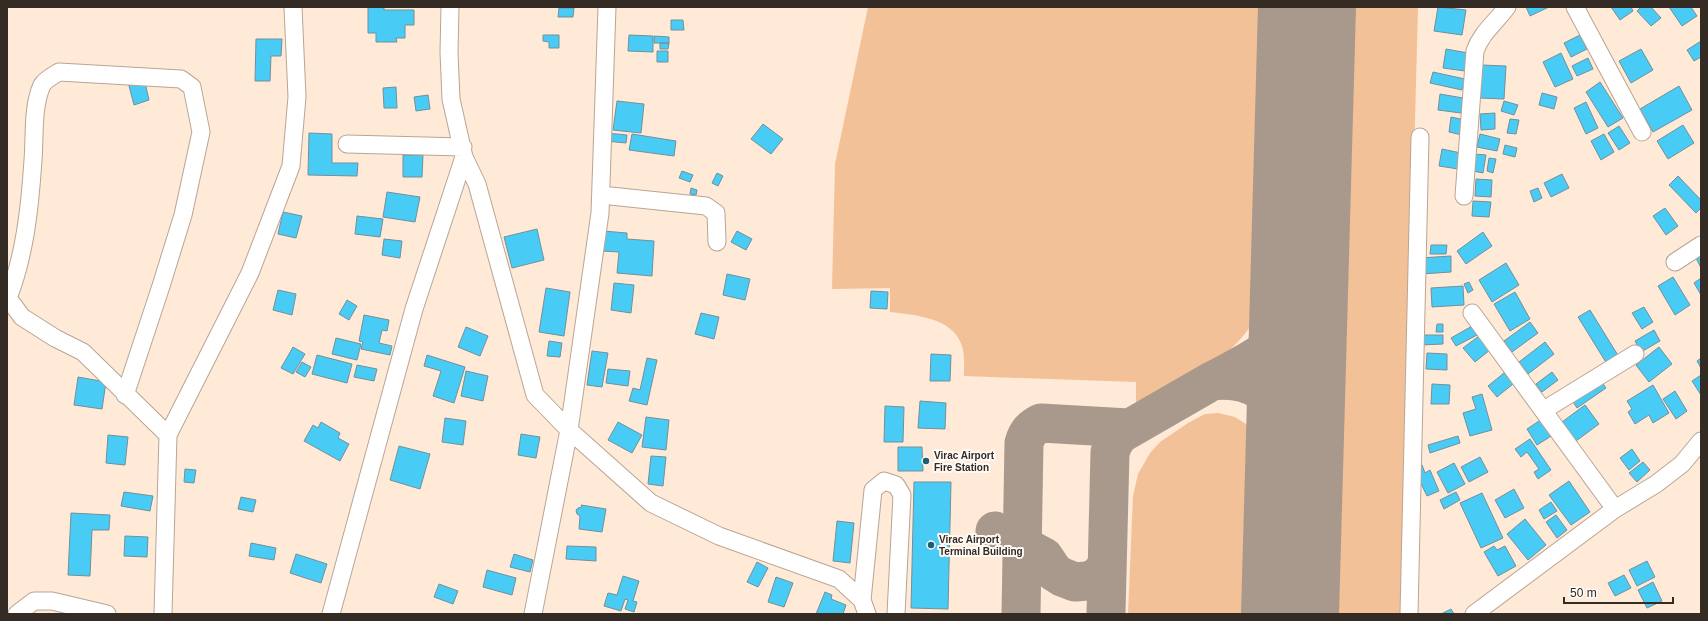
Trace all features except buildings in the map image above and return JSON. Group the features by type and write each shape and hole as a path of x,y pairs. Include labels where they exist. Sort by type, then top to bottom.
{"street":[{"path":"162,614 168,435 250,273 291,166 297,97 293,7"},
{"path":"450,7 449,52 451,99 463,152 477,184 535,395 569,430 651,503 719,536 839,579 864,607"},
{"path":"533,614 569,430 600,213 607,7"},
{"path":"1464,196 1475,51 1483,36 1507,7"},
{"path":"1575,7 1642,132"},
{"path":"126,395 161,286 182,214 201,132 192,87 181,79 59,72 43,83 37,106 32,176 25,231 14,282 8,298 22,317 55,338 83,352 126,395 168,435"},
{"path":"1409,614 1420,138"},
{"path":"347,144 463,152"},
{"path":"331,614 414,309 463,152"},
{"path":"601,195 706,206 716,213 717,242"},
{"path":"1674,262 1701,245"},
{"path":"1472,313 1615,509"},
{"path":"1544,410 1635,354"},
{"path":"1474,614 1615,509 1656,484 1682,464 1701,441"},
{"path":"864,607 873,490 884,481 896,485 902,495 896,614"},
{"path":"17,614 34,601 52,601 107,614"}],"shaded area":[{"path":"868,7 1276,7 1267,287 1261,306 1250,328 1231,349 1136,404 1136,382 964,376 964,353 957,336 942,323 932,319 910,314 890,312 890,288 832,289 835,164"},
{"path":"1339,7 1418,7 1402,614 1319,614"},
{"path":"1218,413 1235,417 1249,426 1264,457 1259,614 1128,614 1133,496 1138,474 1150,453 1160,442 1188,423 1205,414"}],"taxiway":[{"path":"1212,381 1253,359 1276,342 1293,318 1299,303"},
{"path":"1106,614 1110,452 1114,442 1120,434 1212,381 1227,380 1240,382 1261,391 1279,407 1295,429"},
{"path":"1021,614 1024,443 1028,434 1032,429 1041,423 1128,428"},
{"path":"995,531 1044,557 1054,572 1075,582 1087,581 1096,578 1107,567"}],"runway":[{"path":"1290,614 1307,7"}],"place":[{"name":"Virac Airport Fire Station","path":"926,461"},
{"name":"Virac Airport Terminal Building","path":"931,545"}]}
